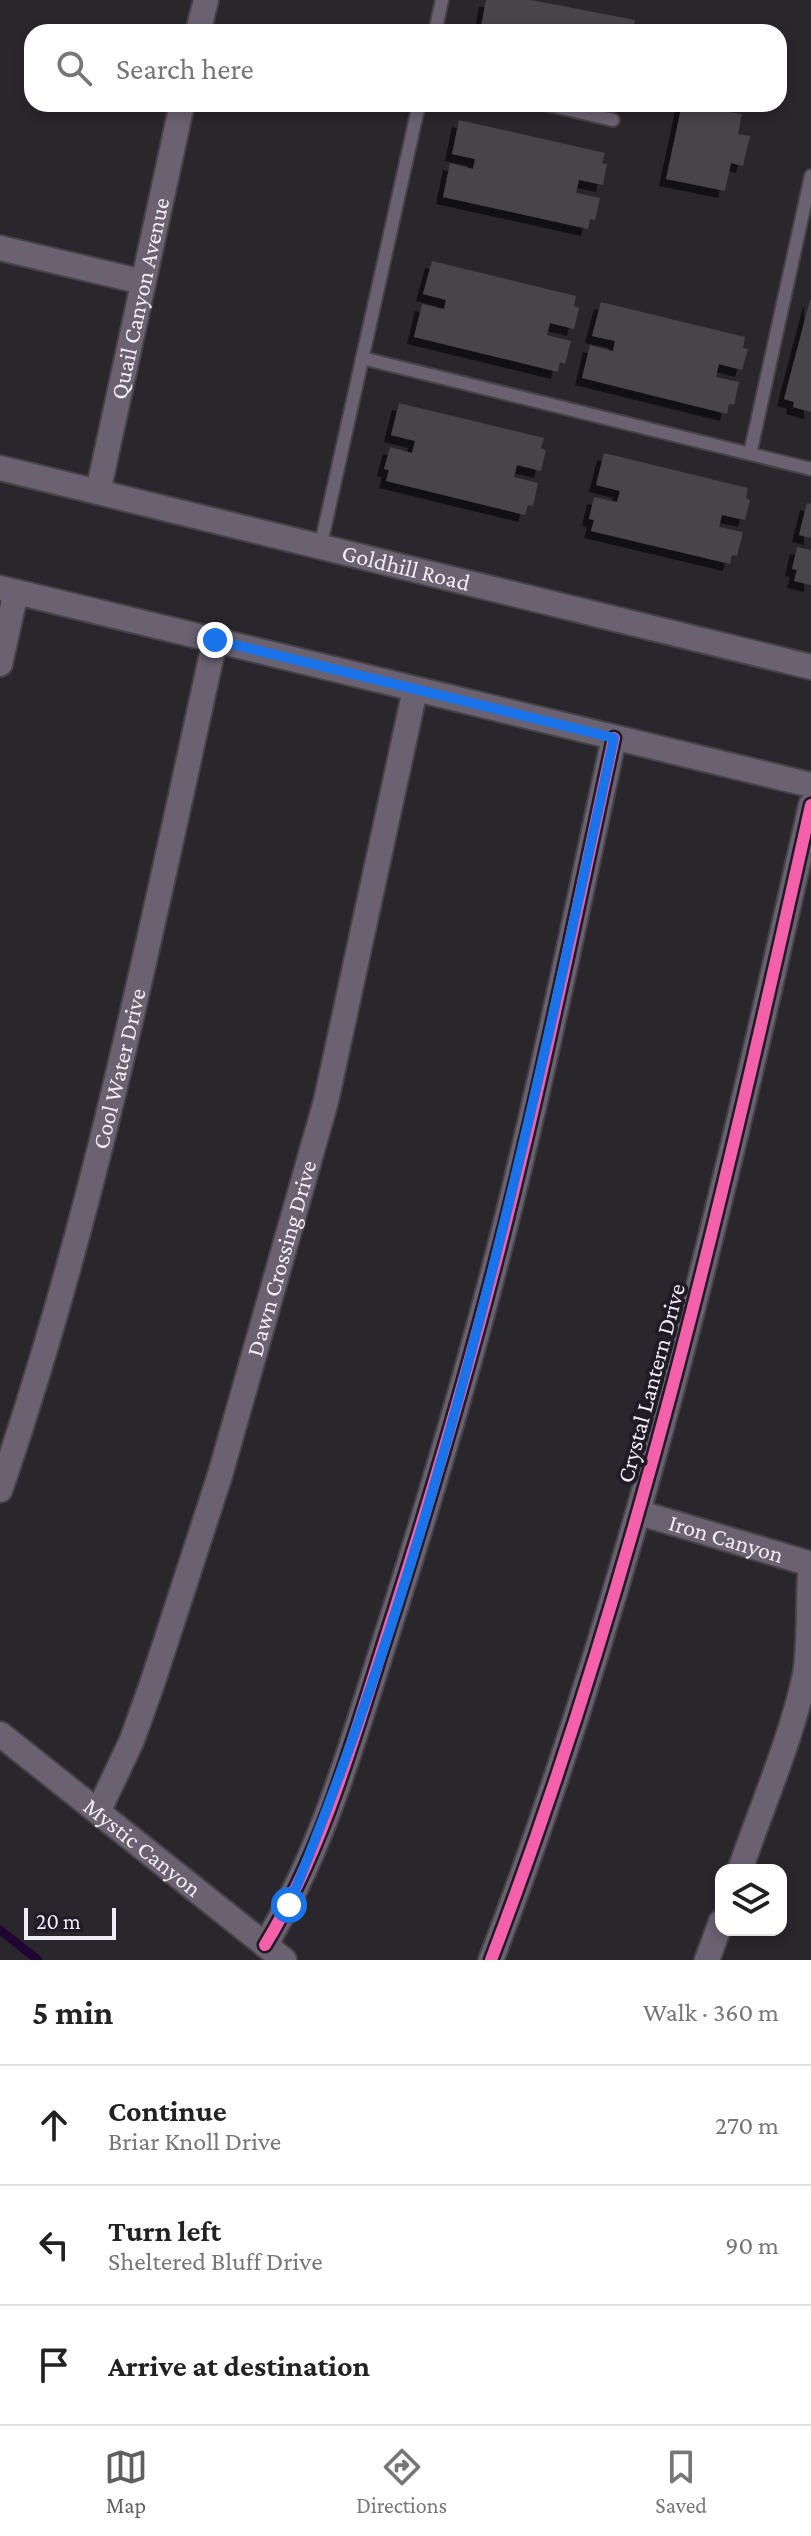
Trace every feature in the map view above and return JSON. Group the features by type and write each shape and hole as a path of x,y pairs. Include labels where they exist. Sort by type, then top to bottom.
{"street":[{"path":"200,24 206,0"},
{"name":"Quail Canyon Avenue","path":"98,492 180,112"},
{"path":"0,248 143,282"},
{"name":"Goldhill Road","path":"0,468 811,667"},
{"path":"0,664 8,590 811,785"},
{"name":"Cool Water Drive","path":"0,1490 77,1238 126,1043 215,640"},
{"name":"Dawn Crossing Drive","path":"98,1812 132,1740 152,1684 273,1298 326,1101 415,690"},
{"path":"274,1952 289,1905 323,1824 412,1553 476,1338 523,1153 614,738"},
{"name":"Crystal Lantern Drive","path":"491,1960 640,1513 723,1198 811,805"},
{"name":"Iron Canyon","path":"640,1513 811,1564"},
{"path":"742,1864 805,1676 810,1642 807,1607 811,1564"},
{"name":"Mystic Canyon","path":"0,1734 274,1952"},
{"path":"707,1960 716,1936"}],"lane":[{"path":"437,24 442,0"},
{"path":"320,548 417,112"},
{"path":"579,112 613,120"},
{"path":"750,454 809,199 811,176"},
{"path":"362,358 811,469"}],"building":[{"path":"486,0 531,0 635,20 634,24 481,24"},
{"path":"680,112 742,114 738,134 750,136 743,166 731,163 725,191 666,179"},
{"path":"459,120 605,153 602,163 607,164 603,185 579,180 576,193 600,198 595,220 590,219 588,229 443,197 450,163 473,169 475,159 452,154"},
{"path":"432,261 576,296 574,306 579,308 574,329 550,323 547,335 571,341 565,364 560,362 558,372 414,337 422,304 444,309 446,300 423,294"},
{"path":"810,300 811,412 793,407 794,402 784,399"},
{"path":"601,302 745,337 743,348 748,349 742,370 719,364 716,377 739,382 734,405 729,404 727,414 582,378 590,345 613,351 615,341 592,336"},
{"path":"399,403 544,438 541,448 546,450 541,471 517,465 514,477 538,483 533,506 528,505 525,515 386,481 389,470 384,469 390,447 412,453 415,441 391,435"},
{"path":"604,453 748,488 746,498 750,500 745,520 722,515 719,527 743,532 737,556 732,555 730,564 591,531 594,520 589,519 594,497 617,502 620,491 596,485"},
{"path":"807,503 811,504 811,538 799,535"},
{"path":"797,547 811,550 811,585 794,581 797,570 792,569"}],"waterway":[{"path":"0,1930 38,1960"}],"cycle path":[{"path":"265,1945 287,1906 324,1824 354,1738 447,1439 523,1152 614,738"},
{"path":"491,1960 589,1677 632,1533 709,1243 811,805"}],"route":[{"path":"215,640 614,738 523,1153 476,1338 365,1702 323,1824 289,1905"}]}
